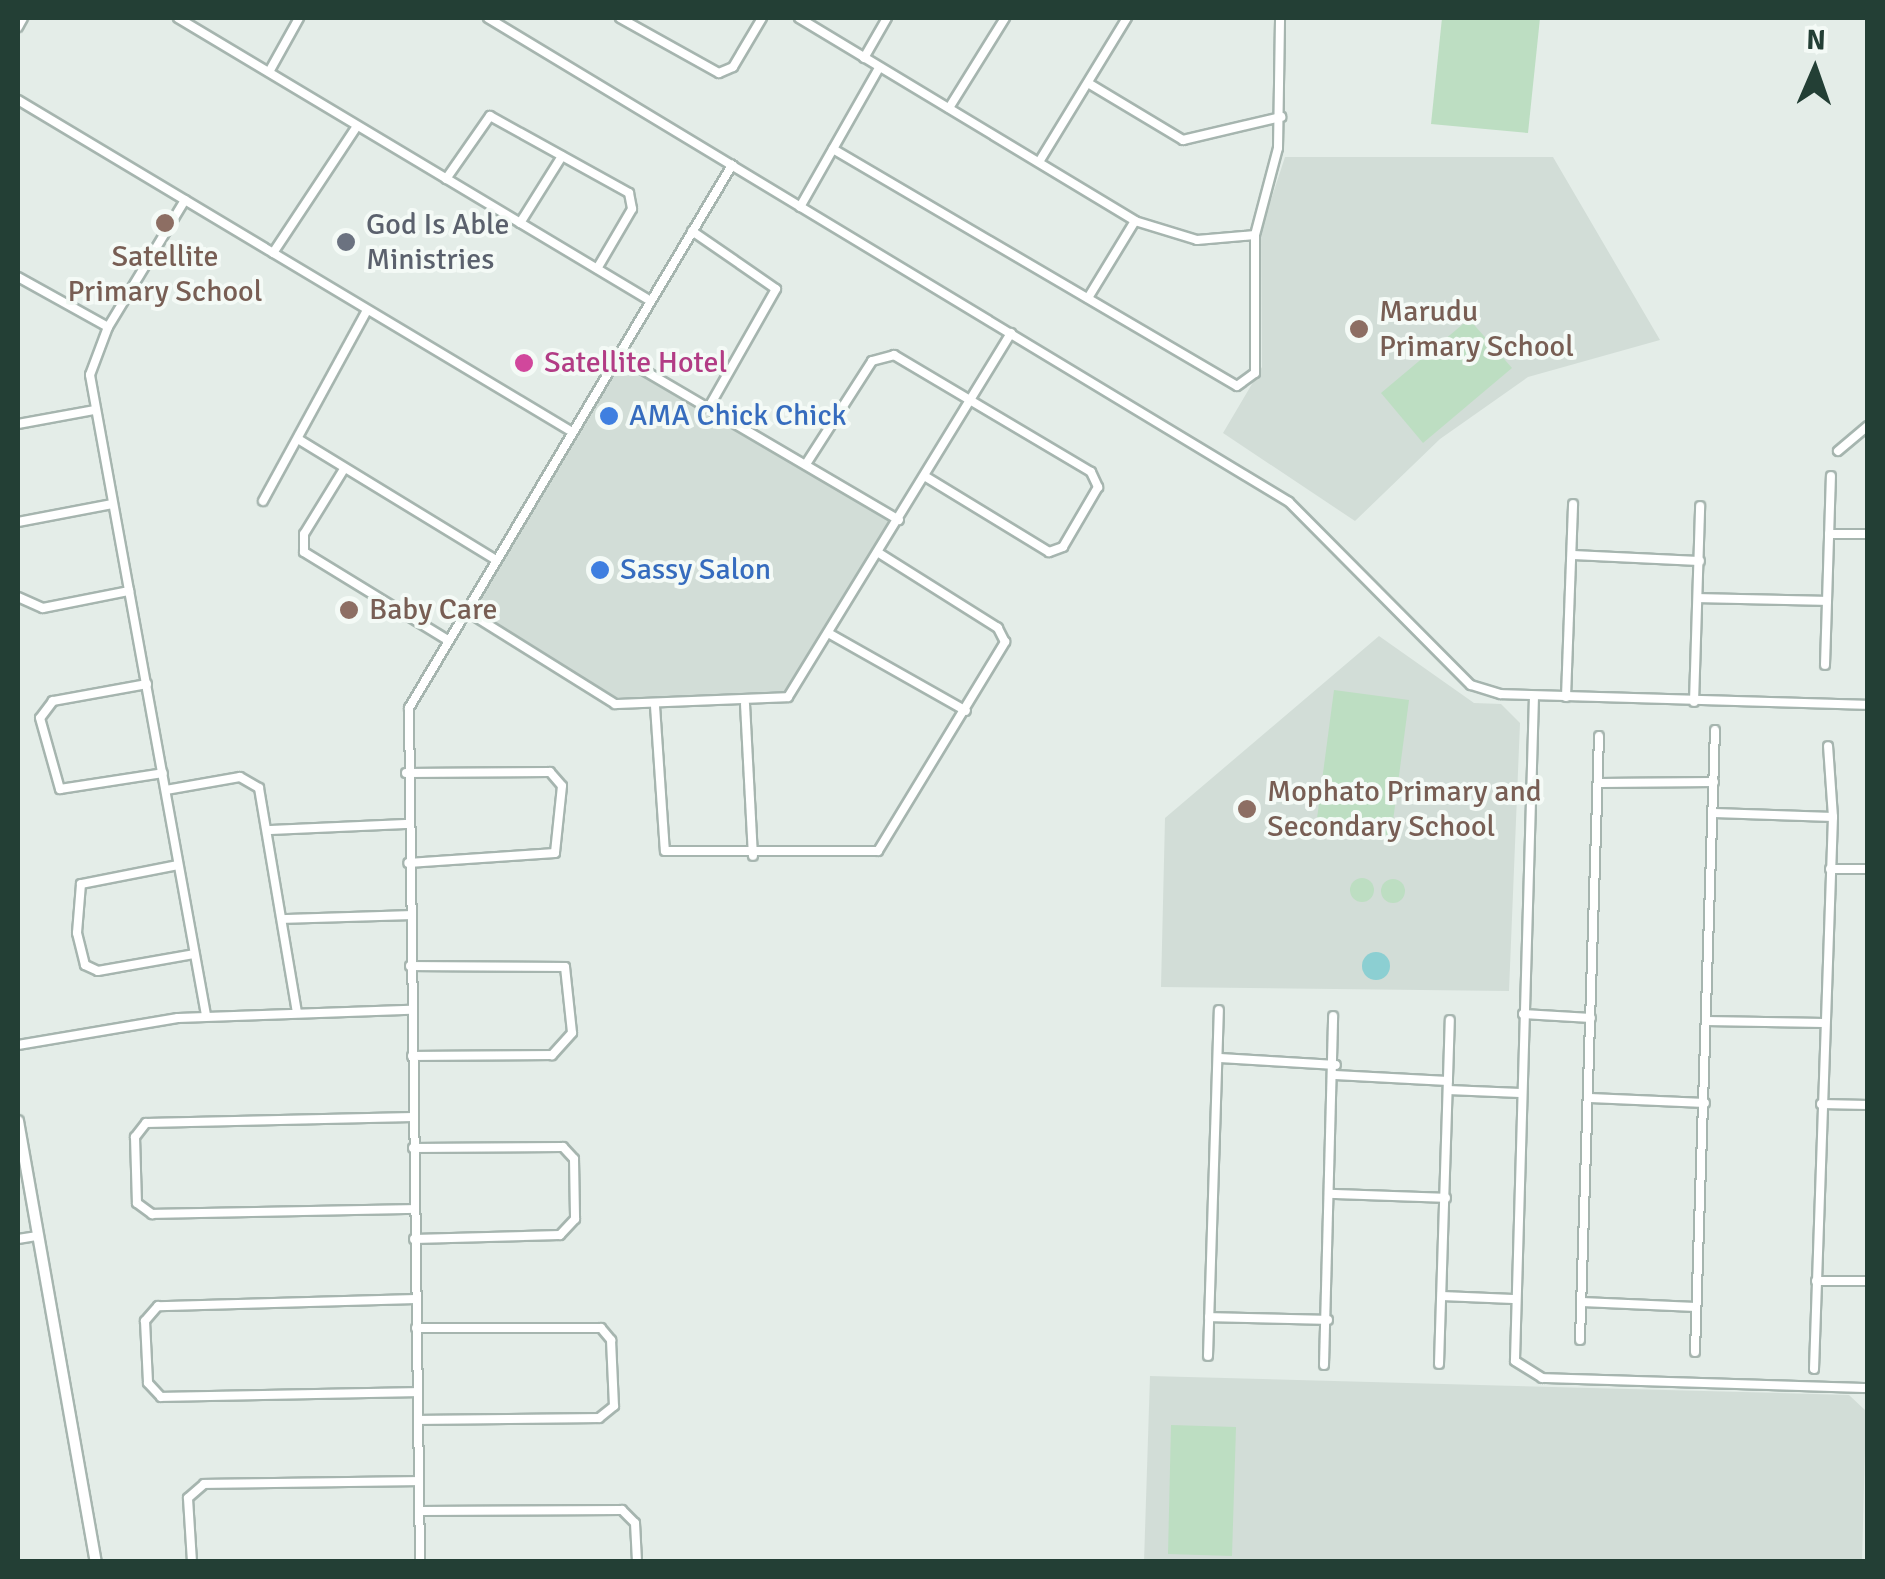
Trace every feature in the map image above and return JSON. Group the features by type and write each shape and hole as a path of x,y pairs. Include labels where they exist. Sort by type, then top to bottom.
{"street":[{"path":"18,27 23,18"},
{"path":"178,18 194,22 356,126 649,300"},
{"path":"269,72 300,18"},
{"path":"488,18 1289,502 1471,685 1534,696 1868,705"},
{"path":"620,18 718,74 733,67 762,18"},
{"path":"799,18 1136,221 1182,239 1255,235"},
{"path":"864,58 888,18"},
{"path":"948,108 1005,18"},
{"path":"1039,162 1127,18"},
{"path":"833,149 1245,386 1254,372 1255,235 1281,117 1280,18"},
{"path":"800,207 879,68"},
{"path":"1088,83 1183,140 1281,117"},
{"path":"18,100 569,430"},
{"path":"446,178 487,116 562,156 633,199 597,269"},
{"path":"273,253 356,126"},
{"path":"520,223 562,156"},
{"path":"420,1562 406,773 409,708 569,430 732,165"},
{"path":"186,200 108,327 91,363 94,410 206,1016"},
{"path":"1088,298 1136,221"},
{"path":"692,231 776,292 708,407"},
{"path":"18,277 108,327"},
{"path":"262,501 367,310"},
{"path":"463,609 602,698 655,706 745,704 788,696 880,553 1011,333"},
{"path":"616,354 898,520"},
{"path":"806,464 880,355 900,356 1096,478 1066,542 1044,550 926,477"},
{"path":"18,424 94,410"},
{"path":"1838,451 1868,426"},
{"path":"298,439 493,558"},
{"path":"344,469 304,534 304,552 446,639"},
{"path":"1825,665 1830,476"},
{"path":"18,522 112,504"},
{"path":"1566,697 1573,504"},
{"path":"1694,702 1700,506"},
{"path":"1829,534 1868,534"},
{"path":"655,706 665,851 753,856 878,851 966,711 1004,634 880,553"},
{"path":"1572,555 1700,561"},
{"path":"18,598 43,608 129,591"},
{"path":"1699,598 1827,601"},
{"path":"830,634 966,711"},
{"path":"147,684 52,701 40,718 60,789 163,773"},
{"path":"1534,696 1512,1352 1530,1376 1868,1388"},
{"path":"745,704 753,856"},
{"path":"1695,1352 1715,730"},
{"path":"1580,1340 1599,736"},
{"path":"1814,1370 1833,816 1828,746"},
{"path":"406,773 550,772 562,786 559,844 546,858 408,862"},
{"path":"166,790 248,779 269,830 296,1013"},
{"path":"1600,782 1714,782"},
{"path":"1714,813 1833,816"},
{"path":"269,830 407,824"},
{"path":"178,865 82,884 76,933 86,965 98,972 194,954"},
{"path":"1830,869 1868,870"},
{"path":"283,919 409,915"},
{"path":"410,966 565,967 572,1032 552,1055 412,1056"},
{"path":"18,1045 206,1016 411,1010"},
{"path":"1208,1356 1219,1010"},
{"path":"1522,1014 1591,1018"},
{"path":"1324,1364 1336,1075 1334,1016"},
{"path":"1440,1364 1450,1020"},
{"path":"1706,1022 1824,1023"},
{"path":"1220,1058 1336,1065"},
{"path":"1336,1075 1520,1092"},
{"path":"1590,1098 1705,1102"},
{"path":"1821,1104 1868,1105"},
{"path":"413,1117 146,1124 135,1136 137,1203 152,1214 414,1209"},
{"path":"18,1121 96,1562"},
{"path":"413,1148 563,1147 574,1174 575,1220 560,1235 414,1240"},
{"path":"1332,1194 1446,1198"},
{"path":"18,1239 38,1236"},
{"path":"1816,1281 1868,1281"},
{"path":"1442,1296 1513,1299"},
{"path":"416,1299 158,1306 145,1321 148,1383 162,1397 418,1392"},
{"path":"1582,1302 1696,1307"},
{"path":"1209,1317 1328,1320"},
{"path":"416,1328 601,1328 612,1340 614,1406 599,1418 418,1420"},
{"path":"192,1562 188,1498 204,1484 419,1481"},
{"path":"420,1511 622,1510 636,1523 636,1562"}],"shaded area":[{"name":"Marudu Primary School","path":"1285,157 1553,157 1660,340 1528,377 1440,439 1355,521 1223,433 1262,367 1261,230"},
{"path":"616,354 899,520 788,697 615,704 463,609"},
{"name":"Mophato Primary and Secondary School","path":"1379,636 1474,703 1501,704 1520,723 1509,991 1161,987 1165,818"},
{"path":"1150,1376 1849,1395 1866,1411 1862,1561 1144,1562"}],"green space":[{"path":"1442,18 1540,18 1528,133 1431,124"},
{"path":"1469,319 1512,368 1423,443 1381,393"},
{"path":"1334,690 1409,700 1391,836 1316,826"},
{"path":"1362,878 1371,881 1371,899 1362,902 1353,899 1350,890 1353,881"},
{"path":"1393,879 1405,891 1393,903 1381,891"},
{"path":"1171,1425 1236,1427 1232,1556 1168,1554"}],"water":[{"path":"1376,952 1386,956 1390,966 1386,976 1376,980 1366,976 1362,966 1366,956"}],"place":[{"name":"Satellite Primary School","path":"165,223"},
{"name":"God Is Able Ministries","path":"346,242"},
{"name":"Marudu Primary School","path":"1359,329"},
{"name":"Satellite Hotel","path":"524,363"},
{"name":"AMA Chick Chick","path":"609,416"},
{"name":"Sassy Salon","path":"600,570"},
{"name":"Baby Care","path":"349,610"},
{"name":"Mophato Primary and Secondary School","path":"1247,809"}]}
